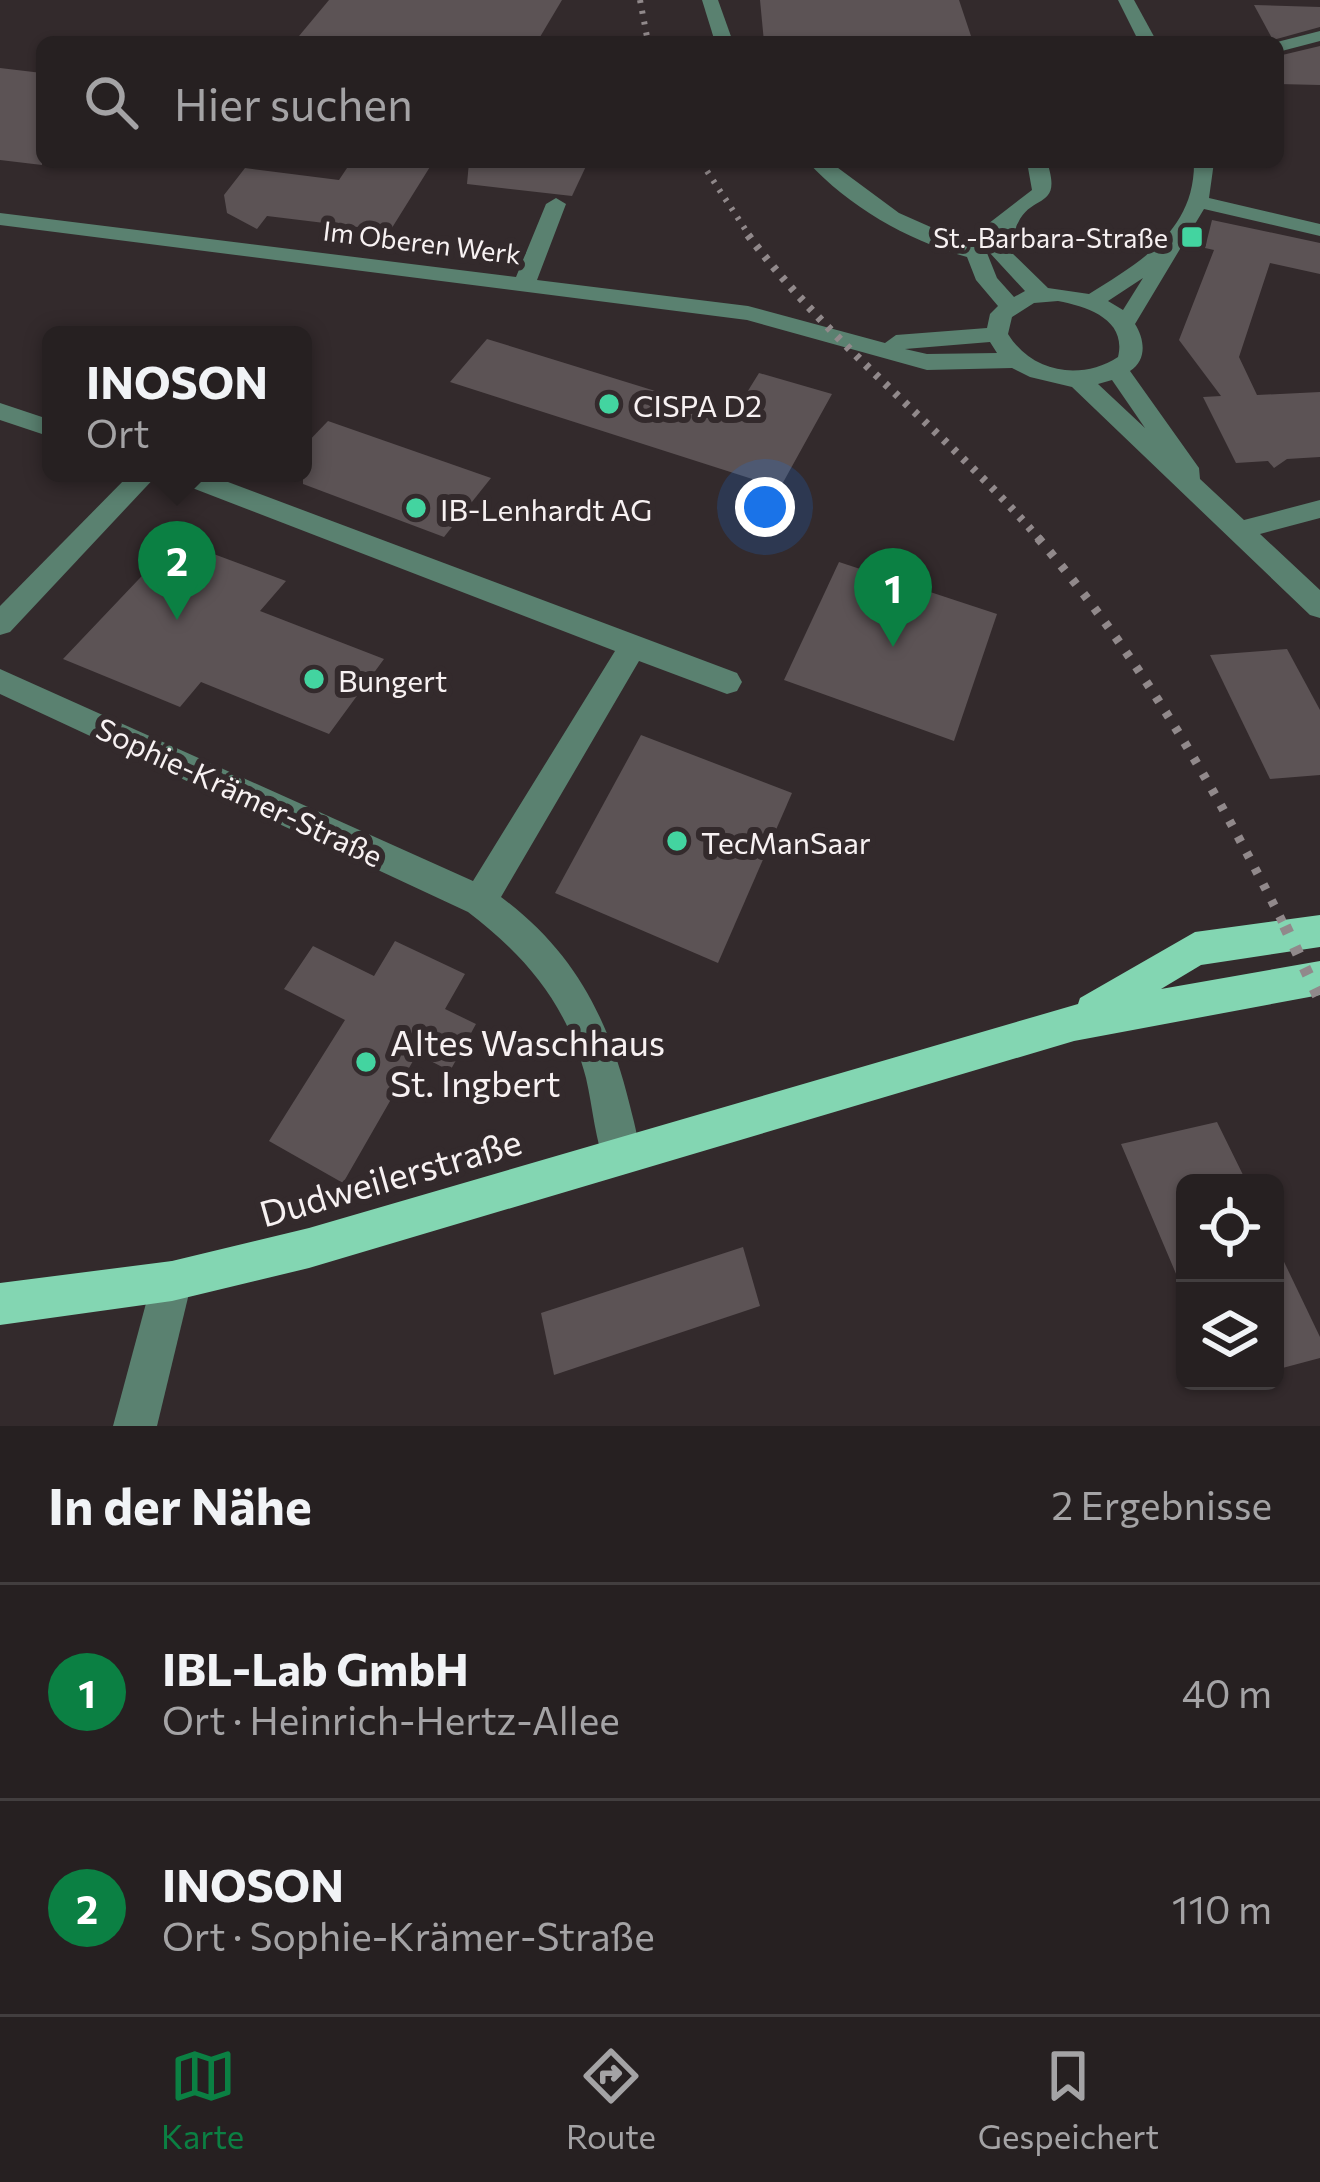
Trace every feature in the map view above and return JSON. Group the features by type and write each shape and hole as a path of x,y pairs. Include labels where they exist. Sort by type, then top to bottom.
{"main road":[{"name":"Dudweilerstraße","path":"1074,1023 1195,949 1320,931"},
{"name":"Dudweilerstraße","path":"0,1304 172,1281 389,1227 1074,1023 1320,978"}],"street":[{"path":"710,0 722,36"},
{"path":"1126,0 1145,36"},
{"path":"1284,45 1320,36"},
{"path":"825,168 867,205 944,243 976,253"},
{"path":"1009,305 988,280 976,253 982,238 1041,193 1044,184 1039,168"},
{"path":"1124,322 1154,286 1165,255 1199,202 1203,168"},
{"path":"1199,202 1320,230"},
{"path":"524,285 556,204"},
{"name":"Im Oberen Werk","path":"0,219 748,313 927,362 1018,361"},
{"path":"1008,221 1000,252 1008,266 1042,295"},
{"path":"1092,302 1165,255"},
{"path":"1042,295 1092,302 1124,322 1134,349 1118,371 1079,380 1036,370 1018,361 998,334 997,323 1009,305 1042,295"},
{"name":"Im Oberen Werk","path":"834,336 929,343 998,334"},
{"path":"1118,371 1200,490"},
{"path":"1079,380 1320,607"},
{"path":"0,411 42,426"},
{"path":"0,624 137,482"},
{"path":"202,482 727,682"},
{"path":"1240,532 1320,509"},
{"path":"481,901 633,646"},
{"name":"Sophie-Krämer-Straße","path":"0,681 481,901 525,931 580,1004 602,1059 621,1156"},
{"path":"135,1426 172,1281"}],"building":[{"path":"329,0 562,0 541,36 299,36"},
{"path":"760,0 959,0 971,36 763,36"},
{"path":"1254,5 1320,7 1320,27 1271,36"},
{"path":"1320,46 1320,85 1284,84 1284,55"},
{"path":"0,68 36,72 36,164 0,160"},
{"path":"245,168 339,180 347,168 429,168 390,231 267,216 257,229 227,213 224,195"},
{"path":"468,168 585,168 572,196 467,184"},
{"path":"1212,220 1320,243 1320,274 1270,263 1239,357 1257,395 1320,392 1320,457 1287,459 1274,468 1268,461 1236,463 1203,397 1221,396 1179,340 1214,250 1205,248"},
{"name":"CISPA D2","path":"487,339 733,415 759,373 832,394 780,488 450,382"},
{"name":"IB-Lenhardt AG","path":"328,421 491,478 444,537 303,484 312,482 312,438"},
{"path":"176,540 286,581 260,611 384,659 329,734 201,682 180,707 63,659"},
{"path":"839,562 997,614 954,741 784,680"},
{"path":"1287,649 1320,710 1320,775 1270,779 1210,655"},
{"path":"641,735 792,793 718,963 555,893"},
{"name":"Altes Waschhaus St. Ingbert","path":"395,941 465,974 445,1009 476,1024 450,1071 417,1054 343,1183 269,1141 345,1020 284,989 313,946 374,976"},
{"path":"1217,1122 1243,1174 1176,1174 1176,1274 1121,1144"},
{"path":"743,1247 760,1306 554,1375 541,1313"},
{"path":"1284,1262 1320,1337 1320,1358 1284,1368"}],"railway":[{"path":"640,0 647,36"},
{"path":"705,168 751,238"},
{"path":"748,235 817,315 1041,541"},
{"path":"1038,538 1143,677 1232,826 1286,929"},
{"path":"1285,926 1320,1000"}],"place":[{"name":"St.-Barbara-Straße","path":"1192,237"},
{"name":"CISPA D2","path":"609,404"},
{"name":"IB-Lenhardt AG","path":"416,508"},
{"name":"INOSON","path":"177,620"},
{"name":"IBL-Lab GmbH","path":"893,647"},
{"name":"Bungert","path":"314,679"},
{"name":"TecManSaar","path":"677,841"},
{"name":"Altes Waschhaus St. Ingbert","path":"366,1062"}]}
